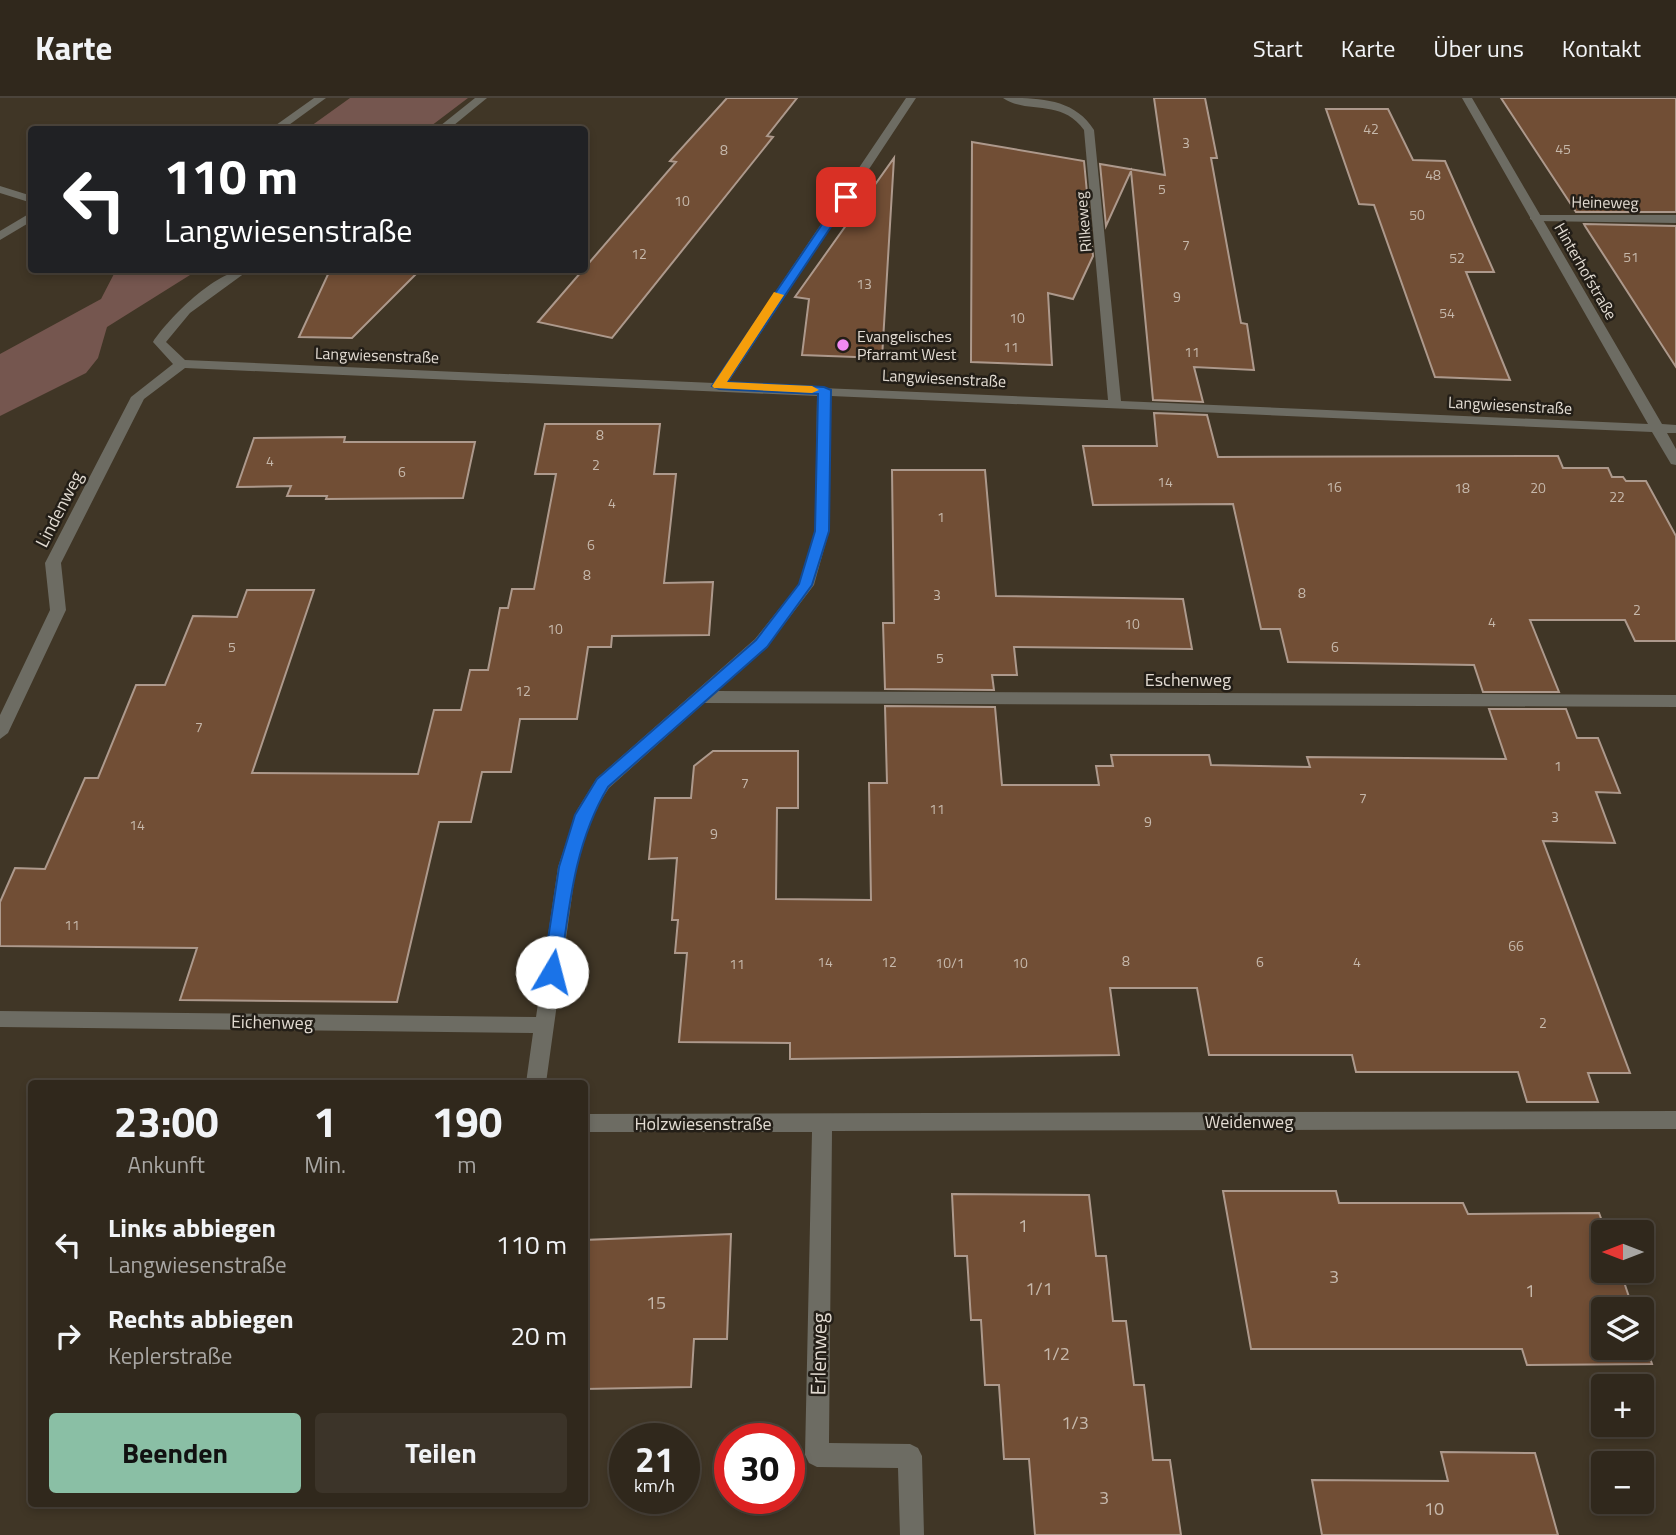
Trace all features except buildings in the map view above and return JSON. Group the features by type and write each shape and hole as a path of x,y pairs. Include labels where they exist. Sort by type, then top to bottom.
{"street":[{"path":"280,126 321,98"},
{"path":"445,126 482,98"},
{"path":"719,386 911,98"},
{"name":"Rilkeweg","path":"1008,98 1072,109 1084,118 1089,130 1115,404"},
{"name":"Hinterhofstraße","path":"1467,98 1676,461"},
{"path":"0,189 28,199"},
{"name":"Heineweg","path":"1534,217 1676,219"},
{"path":"0,236 28,218"},
{"path":"176,360 159,342 172,323 239,273"},
{"name":"Langwiesenstraße","path":"176,360 1676,429"},
{"name":"Lindenweg","path":"0,733 58,610 53,562 138,397 176,360"},
{"path":"536,1080 567,867 583,815 603,783 761,643 806,585 822,531 824,390"},
{"name":"Eschenweg","path":"700,696 1676,701"},
{"name":"Eichenweg","path":"0,1019 544,1025"},
{"name":"Weidenweg","path":"822,1123 1676,1120"},
{"name":"Holzwiesenstraße","path":"588,1123 822,1123"},
{"name":"Erlenweg","path":"822,1123 817,1455 909,1456 912,1535"}],"shaded area":[{"path":"350,98 468,98 431,126 311,126"},
{"path":"114,273 193,273 107,327 98,358 86,373 0,416 0,354 101,299"}],"slow traffic":[{"path":"778,295 719,386 812,390"}],"place":[{"name":"Evangelisches Pfarramt West","path":"843,345"}],"route":[{"path":"552,972 567,867 583,815 603,783 761,643 806,585 822,531 824,390 719,386 747,340 846,197"}]}
